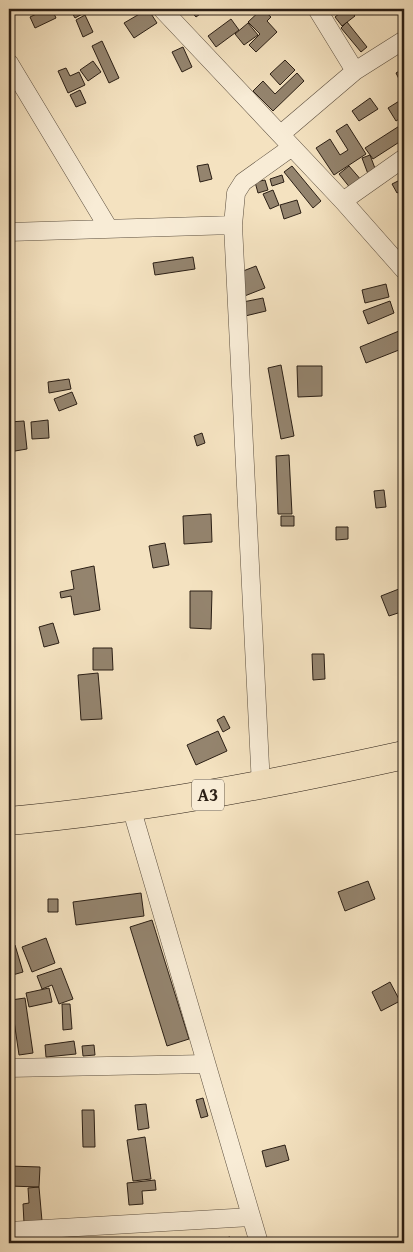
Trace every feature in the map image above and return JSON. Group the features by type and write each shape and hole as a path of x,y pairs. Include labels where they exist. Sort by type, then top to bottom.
{"highway":[{"name":"A3","path":"9,821 131,807 261,786 404,755"}],"street":[{"path":"162,9 343,201 404,270"},
{"path":"316,9 355,72"},
{"path":"261,786 232,225 236,193 243,182 355,72 404,40"},
{"path":"9,62 109,229"},
{"path":"343,201 404,158"},
{"path":"9,232 232,225"},
{"path":"131,807 259,1243"},
{"path":"9,1068 206,1064"},
{"path":"9,1232 252,1217"}],"building":[{"path":"47,9 52,9 56,18 35,28 30,17"},
{"path":"70,9 85,9 86,12 75,18"},
{"path":"148,9 157,23 134,38 124,23"},
{"path":"189,9 207,9 196,17"},
{"path":"262,9 271,17 267,21 277,32 256,52 249,45 260,34 248,22"},
{"path":"345,9 349,9 355,16 342,26 335,17"},
{"path":"85,15 93,32 83,37 76,20"},
{"path":"231,19 239,30 216,47 208,36"},
{"path":"347,22 367,47 361,52 341,28"},
{"path":"248,23 258,35 244,45 235,34"},
{"path":"102,41 119,78 109,83 92,46"},
{"path":"183,47 192,67 182,72 172,52"},
{"path":"285,60 295,70 280,85 270,74"},
{"path":"93,61 101,72 88,81 80,70"},
{"path":"66,68 70,76 79,72 85,85 68,93 58,71"},
{"path":"404,68 404,81 401,83 396,73"},
{"path":"297,73 304,81 273,111 253,91 263,81 275,94"},
{"path":"80,90 86,103 76,107 70,95"},
{"path":"370,98 378,109 359,121 352,111"},
{"path":"404,98 404,116 396,121 388,108"},
{"path":"404,123 404,139 373,159 365,148"},
{"path":"347,124 366,154 334,175 316,148 330,139 340,155 348,150 336,131"},
{"path":"370,155 376,171 368,174 362,158"},
{"path":"208,164 212,179 200,182 197,166"},
{"path":"292,166 321,201 313,208 284,172"},
{"path":"349,166 362,181 351,189 339,174"},
{"path":"282,175 284,182 272,186 270,179"},
{"path":"404,178 404,189 397,193 392,184"},
{"path":"265,180 268,190 258,193 255,182"},
{"path":"273,190 279,205 270,209 263,194"},
{"path":"297,200 301,213 284,219 280,205"},
{"path":"193,257 195,269 155,275 153,263"},
{"path":"256,266 265,288 242,297 233,275"},
{"path":"386,284 389,297 365,303 362,290"},
{"path":"263,298 266,311 241,317 238,303"},
{"path":"390,301 394,313 368,324 363,311"},
{"path":"399,331 404,348 366,363 360,347"},
{"path":"281,365 294,436 281,439 268,368"},
{"path":"297,366 322,366 322,396 298,397"},
{"path":"69,379 71,389 49,393 48,382"},
{"path":"72,392 77,404 59,411 54,399"},
{"path":"48,420 49,438 32,439 31,422"},
{"path":"24,421 27,449 9,452 9,422"},
{"path":"202,433 205,443 197,446 194,436"},
{"path":"289,455 292,514 278,514 276,456"},
{"path":"384,490 386,507 376,508 374,491"},
{"path":"211,514 212,542 184,544 183,516"},
{"path":"281,516 294,516 294,526 281,526"},
{"path":"336,527 348,527 348,539 336,540"},
{"path":"165,543 169,565 153,568 149,546"},
{"path":"94,566 100,610 74,615 71,596 61,598 60,592 74,589 71,571"},
{"path":"404,587 404,611 389,616 381,596"},
{"path":"190,591 212,591 211,629 190,628"},
{"path":"53,623 59,643 44,647 39,627"},
{"path":"93,648 112,648 113,670 93,670"},
{"path":"312,654 324,654 325,679 313,680"},
{"path":"98,673 102,719 81,720 78,675"},
{"path":"224,716 230,728 223,732 217,720"},
{"path":"218,731 227,751 196,765 187,745"},
{"path":"368,881 375,899 345,911 338,892"},
{"path":"141,893 144,916 76,925 73,902"},
{"path":"48,899 58,899 58,912 48,912"},
{"path":"152,920 189,1039 167,1046 130,927"},
{"path":"46,938 55,963 32,972 22,947"},
{"path":"15,945 23,972 9,976 9,947"},
{"path":"61,968 73,999 59,1004 52,985 42,989 37,976"},
{"path":"390,982 400,1001 381,1011 372,992"},
{"path":"49,988 52,1002 29,1007 26,993"},
{"path":"25,998 33,1053 19,1055 11,1000"},
{"path":"62,1004 70,1004 72,1029 63,1030"},
{"path":"74,1041 76,1054 46,1057 45,1045"},
{"path":"94,1045 95,1055 83,1056 82,1046"},
{"path":"203,1098 208,1116 201,1118 196,1100"},
{"path":"146,1104 149,1128 138,1130 135,1105"},
{"path":"82,1110 94,1110 95,1147 83,1147"},
{"path":"145,1137 151,1179 133,1181 127,1140"},
{"path":"285,1145 289,1160 266,1167 262,1151"},
{"path":"9,1166 40,1167 39,1187 9,1186"},
{"path":"155,1180 156,1190 142,1191 143,1204 129,1205 127,1183"},
{"path":"39,1187 42,1221 24,1223 23,1204 29,1203 28,1188"},
{"path":"230,1237 231,1243 206,1243 206,1242"}]}
